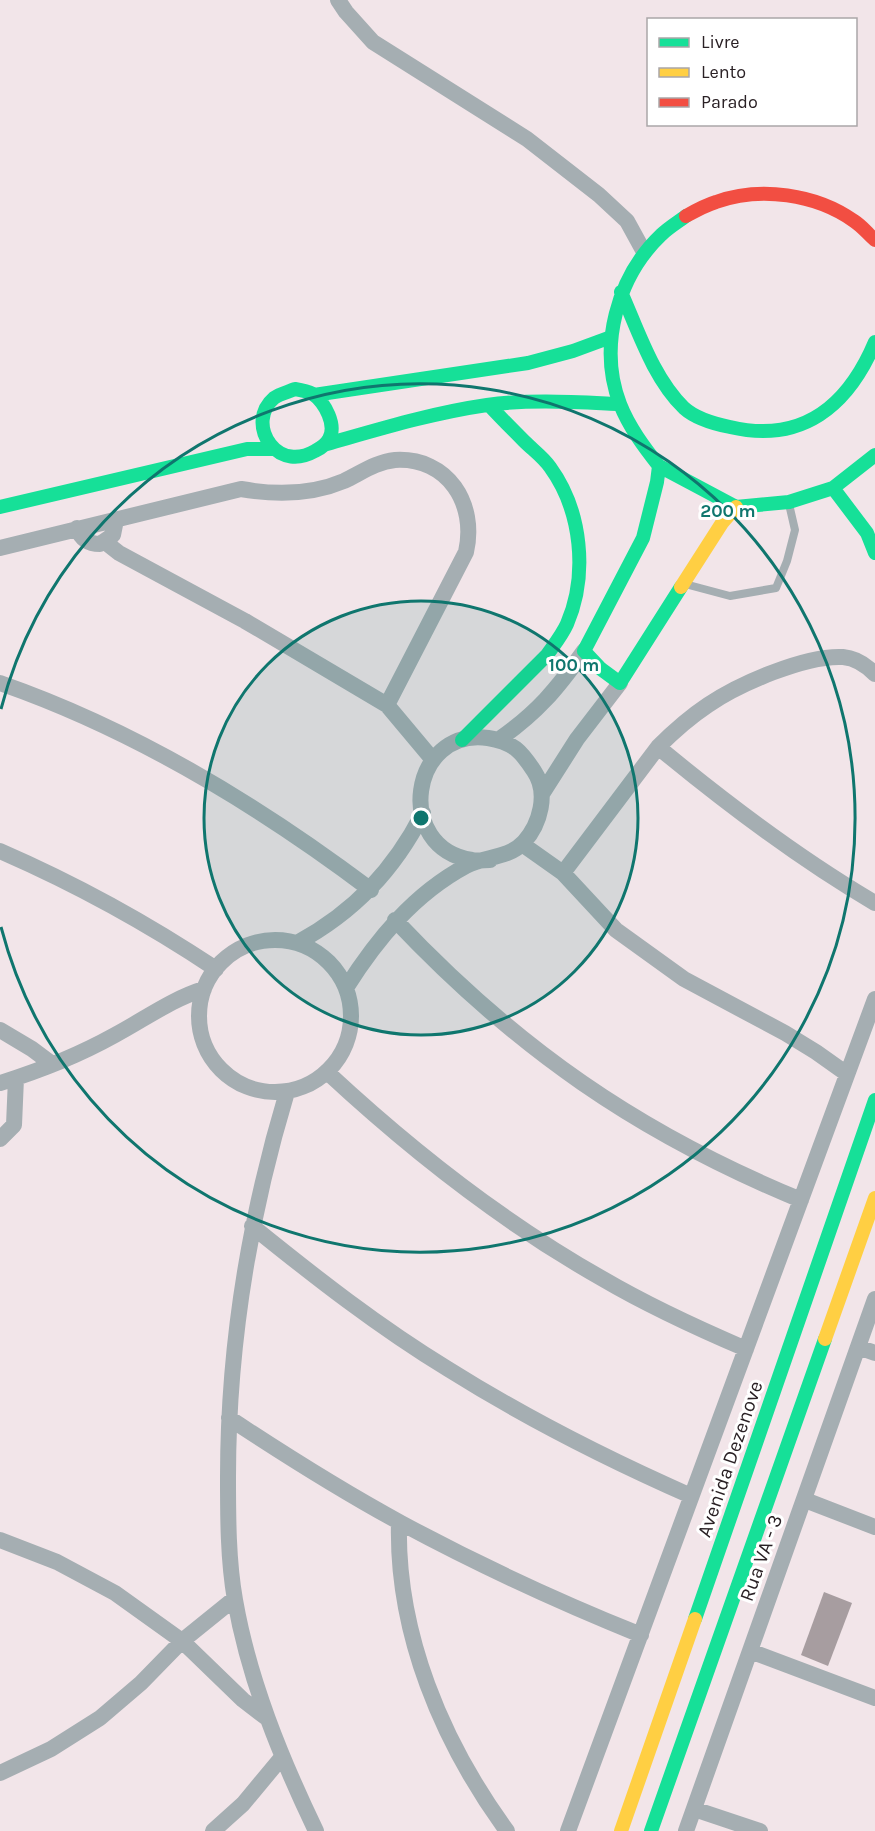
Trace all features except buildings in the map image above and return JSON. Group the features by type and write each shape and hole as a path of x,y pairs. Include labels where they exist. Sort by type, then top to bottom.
{"street":[{"path":"338,0 373,42 527,139 599,195 627,221 644,252"},
{"path":"875,240 852,219 810,199 764,192 718,200 677,220 644,252 621,292 611,337 612,372 619,404 631,427 659,465 736,507 789,502 833,488 875,455"},
{"path":"621,292 661,376 686,410 723,426 757,432 797,428 825,414 847,394 870,356 875,342"},
{"path":"314,395 528,363 573,351 611,337"},
{"path":"327,444 331,432 330,419 322,402 314,395 305,390 295,389 276,395 268,402 261,421 266,441 272,449 290,457 310,454 327,444 431,414 489,405 536,401 619,404"},
{"path":"462,740 547,655 558,639 567,624 573,606 579,568 578,529 552,471 489,405"},
{"path":"0,507 247,449 272,449"},
{"path":"0,548 241,489 288,493 323,488 384,462 416,462 435,470 452,484 465,505 468,516 468,541 466,552 387,705"},
{"path":"498,740 525,721 549,697 584,651 600,625 643,538 659,465"},
{"path":"833,488 867,533 875,553"},
{"path":"542,794 577,739 620,683 722,523 736,507"},
{"path":"77,528 83,539 88,542 94,544 105,542 113,535 116,520"},
{"path":"105,542 119,553 245,621 387,705 432,760"},
{"path":"584,651 601,669 620,683"},
{"path":"562,873 658,747 674,731 709,704 747,683 809,662 841,657 858,662 875,674"},
{"path":"0,683 111,729 202,776 288,830 371,890"},
{"path":"297,943 336,920 371,890 400,854 423,813 421,813 419,795 423,777 432,760 446,748 462,740 480,737 510,744 522,753 537,776 542,794 540,812 534,829 522,844 507,854 468,865 454,874 433,888 395,920 346,988"},
{"path":"658,747 785,846 875,903"},
{"path":"421,813 428,830 439,844 454,854 472,860 490,860"},
{"path":"522,844 562,873 616,930 684,979 785,1033 847,1074"},
{"path":"0,851 81,888 127,913 216,969"},
{"path":"395,920 460,986 566,1073 604,1099 680,1144 801,1200"},
{"path":"275,940 297,943 318,953 326,960 334,968 346,988 351,1010 350,1033 341,1054 327,1072 309,1085 287,1092 264,1092 243,1085 224,1073 210,1055 201,1034 199,1011 204,989 216,969 232,953 252,943 275,940"},
{"path":"0,1139 14,1125 8,1080 52,1064 113,1036 171,1002 204,989"},
{"path":"568,1831 875,999"},
{"path":"0,1030 52,1064"},
{"path":"327,1072 392,1132 512,1224 631,1295 746,1349"},
{"path":"287,1092 252,1226 236,1329 229,1418 228,1495 234,1599 244,1639 282,1758 316,1831"},
{"name":"Avenida Dezenove","path":"621,1831 875,1100"},
{"path":"651,1831 875,1198"},
{"path":"252,1226 347,1300 446,1368 507,1405 583,1446 691,1497"},
{"name":"Rua VA - 3","path":"686,1831 875,1299"},
{"path":"858,1347 875,1353"},
{"path":"229,1418 322,1478 399,1522 518,1582 640,1635"},
{"path":"805,1500 875,1527"},
{"path":"399,1522 398,1553 402,1583 407,1613 423,1672 460,1758 507,1831"},
{"path":"0,1540 27,1549 87,1576 115,1593 182,1641 243,1700 268,1719"},
{"path":"0,1773 51,1749 100,1718 141,1683 182,1641 234,1599"},
{"path":"750,1651 875,1698"},
{"path":"213,1831 243,1804 282,1758"},
{"path":"694,1809 759,1831"}],"lane":[{"path":"684,584 730,596 776,588 787,561 795,530 789,502"}],"traffic: fast":[{"path":"686,216 661,235 633,271 623,292 612,337 611,359 620,404 632,429 659,466 736,507 789,502 833,488 875,455"},
{"path":"621,292 647,353 663,383 673,396 694,415 730,427 756,431 779,430 819,415 836,402 851,385 875,342"},
{"path":"314,395 528,363 573,351 611,337"},
{"path":"295,389 311,393 317,398 325,409 332,427 329,439 323,446 309,454 291,457 280,453 270,444 264,432 263,420 269,403 276,397 295,389"},
{"path":"327,444 426,417 487,405 536,402 619,404"},
{"path":"462,740 547,655 567,624 578,585 579,564 575,523 561,484 544,460 489,405"},
{"path":"0,507 247,449 272,449"},
{"path":"659,466 643,538 584,651 601,669 620,683 681,587"},
{"path":"833,488 867,533 875,553"},
{"path":"695,1619 875,1100"},
{"path":"651,1831 825,1339"}],"traffic: slow":[{"path":"681,587 722,523 736,507"},
{"path":"825,1339 875,1198"},
{"path":"621,1831 695,1619"}],"traffic: jam":[{"path":"686,216 708,205 733,197 751,194 787,195 823,204 839,212 857,223 875,240"}]}
